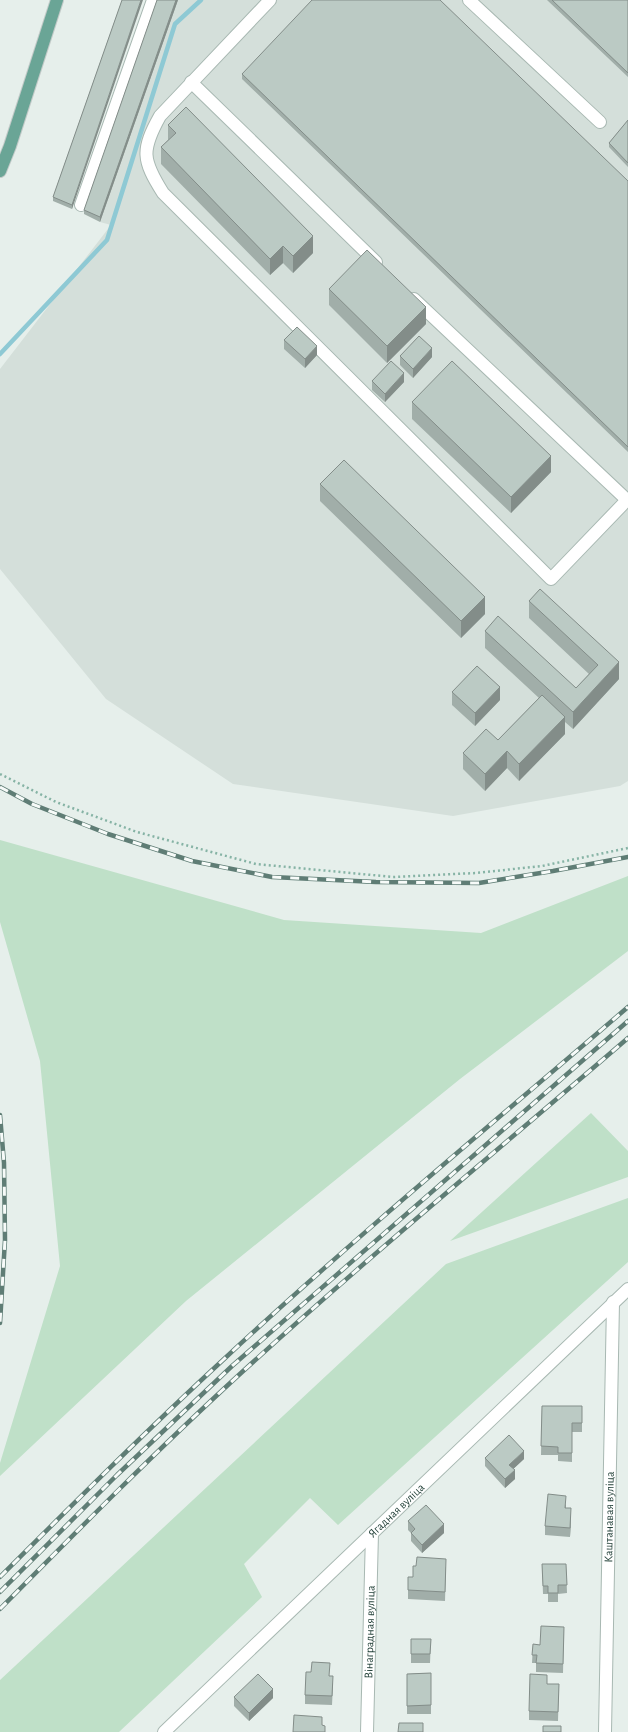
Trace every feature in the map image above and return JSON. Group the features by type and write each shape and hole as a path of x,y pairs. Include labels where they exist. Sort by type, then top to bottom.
{"main road":[{"path":"0,171 10,146 58,0"}],"street":[{"path":"81,205 153,0"},
{"path":"270,0 160,116 150,135 146,155 150,172 163,193 551,579 627,500 403,288"},
{"path":"469,0 600,122"},
{"path":"191,82 386,271"},
{"name":"Ягадная вуліца","path":"164,1732 628,1289"},
{"name":"Каштанавая вуліца","path":"606,1732 613,1302"},
{"name":"Вінаградная вуліца","path":"367,1732 372,1533"}],"path":[{"path":"0,774 56,802 137,832 256,864 393,877 476,873 542,866 628,848"}],"shaded area":[{"path":"178,0 628,0 628,781 620,786 453,816 233,784 106,699 0,569 0,369 111,225 100,222"}],"green space":[{"path":"0,840 284,920 481,933 628,876 628,951 460,1079 186,1301 0,1476 0,1463 60,1266 40,1061 0,922"},
{"path":"591,1113 628,1151 628,1177 450,1241"},
{"path":"628,1198 628,1262 338,1525 310,1498 244,1564 262,1597 119,1732 0,1732 0,1680 446,1264"}],"building":[{"path":"122,0 141,0 72,205 53,197"},
{"path":"157,0 176,0 100,217 84,210"},
{"path":"312,0 440,0 628,181 628,447 242,74"},
{"path":"552,0 628,0 628,73"},
{"path":"186,107 313,236 293,256 283,246 270,259 161,147 176,133 168,125"},
{"path":"628,120 628,163 609,143"},
{"path":"367,250 426,307 387,346 329,289"},
{"path":"297,327 317,346 305,359 284,340"},
{"path":"419,336 432,348 413,369 400,356"},
{"path":"391,361 404,373 385,394 372,381"},
{"path":"452,361 551,456 511,497 412,402"},
{"path":"344,460 485,597 461,621 320,484"},
{"path":"540,589 619,662 573,712 485,631 498,616 576,688 598,665 529,601"},
{"path":"477,666 500,687 475,713 452,692"},
{"path":"542,695 565,717 519,764 507,751 485,774 463,753 486,729 498,740"},
{"path":"542,1406 582,1406 582,1423 572,1423 572,1453 558,1453 558,1447 541,1446"},
{"path":"509,1435 524,1451 509,1465 515,1470 505,1479 485,1458"},
{"path":"548,1494 566,1496 565,1508 571,1508 570,1528 545,1526"},
{"path":"426,1505 444,1524 422,1545 411,1533 415,1529 408,1521"},
{"path":"417,1557 446,1559 445,1592 408,1590 408,1577 413,1577 413,1566 416,1566"},
{"path":"542,1564 566,1564 567,1585 558,1585 558,1593 548,1593 548,1586 543,1586"},
{"path":"541,1626 564,1627 563,1664 536,1663 537,1655 532,1655 533,1644 540,1645"},
{"path":"411,1639 431,1639 430,1654 411,1654"},
{"path":"312,1662 330,1663 329,1676 333,1676 332,1696 305,1695 306,1672 311,1672"},
{"path":"431,1673 431,1705 407,1706 407,1674"},
{"path":"258,1674 273,1689 249,1713 234,1697"},
{"path":"530,1674 547,1675 547,1684 559,1684 558,1712 529,1711"},
{"path":"294,1715 322,1717 322,1725 325,1726 325,1732 293,1732"},
{"path":"399,1723 423,1723 423,1732 398,1732"},
{"path":"543,1726 561,1726 561,1732 543,1732"}],"waterway":[{"path":"0,354 107,240 175,24 201,0"}],"railway":[{"path":"0,787 32,804 108,834 192,861 272,877 376,882 479,883 628,857"},
{"path":"0,1577 138,1440 272,1315 322,1270 628,1007"},
{"path":"0,1592 117,1475 232,1366 628,1021"},
{"path":"0,1609 149,1460 241,1373 385,1246 628,1038"},
{"path":"0,1115 4,1163 5,1240 0,1323"}]}
